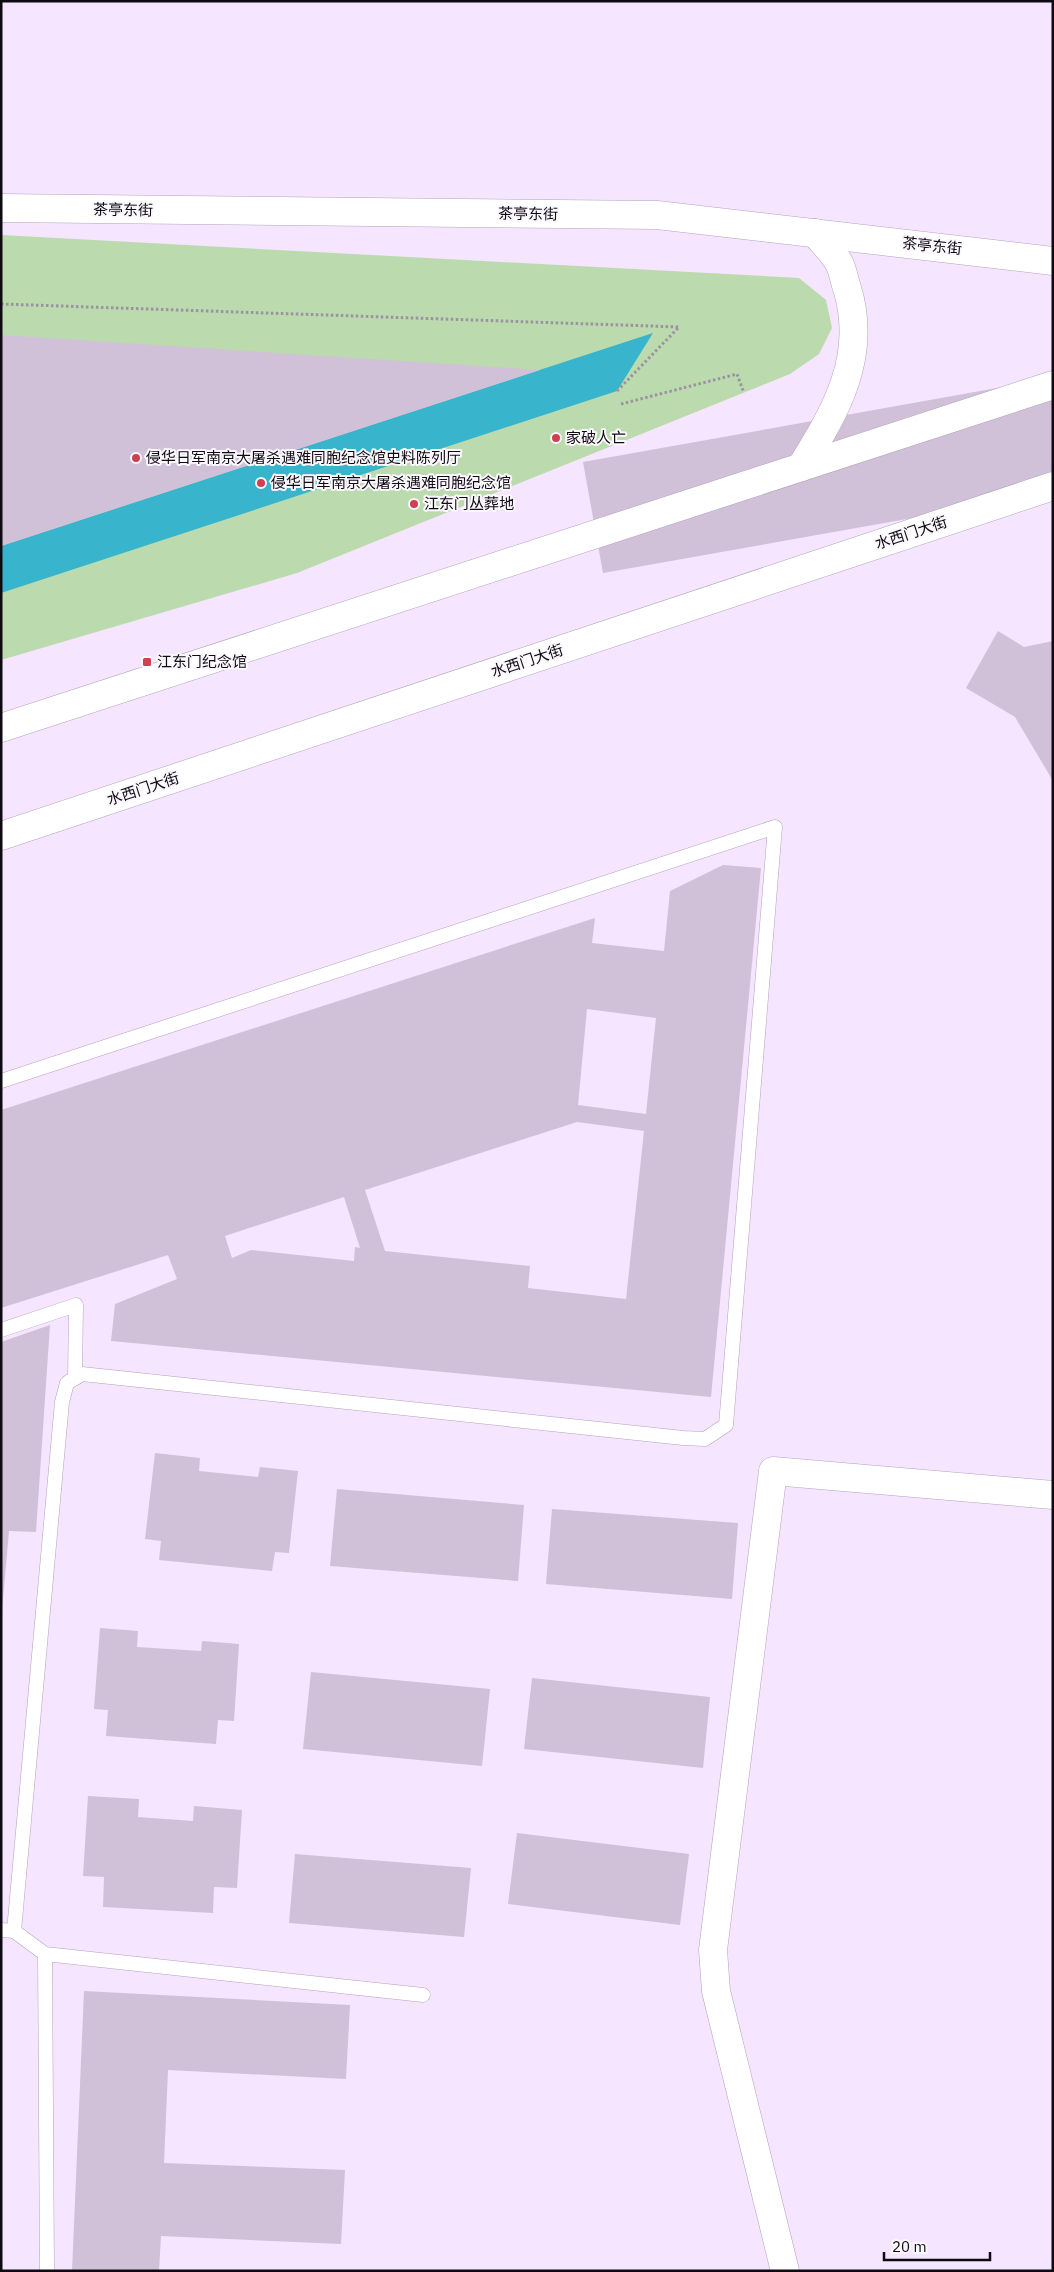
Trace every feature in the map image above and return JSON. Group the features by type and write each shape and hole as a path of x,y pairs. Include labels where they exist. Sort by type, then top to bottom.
{"main road":[{"name":"茶亭东街","path":"1,208 657,216 1053,261"},
{"path":"801,467 829,423 840,400 854,350 853,308 839,263 815,233"},
{"path":"1,728 1053,386"},
{"name":"水西门大街","path":"1,836 1053,486"},
{"path":"785,2271 716,1991 712,1950 773,1471 1053,1495"}],"lane":[{"path":"1,1081 775,827 726,1425 704,1438 683,1438 82,1374 67,1383 62,1402 8,1931 45,1954 424,1995"},
{"path":"1,1330 76,1305 74,1378"},
{"path":"45,1954 47,2271"}],"path":[{"path":"1,304 679,327 617,391"},
{"path":"621,404 737,374 744,393"}],"green space":[{"name":"侵华日军南京大屠杀遇难同胞纪念馆","path":"1,235 799,278 826,300 832,328 819,354 790,374 297,573 1,660"}],"water":[{"path":"653,333 617,391 1,593 1,546"}],"building":[{"name":"侵华日军南京大屠杀遇难同胞纪念馆史料陈列厅","path":"1,335 540,370 1,546"},
{"path":"1053,378 1053,493 603,573 583,462"},
{"path":"998,631 1024,647 1053,641 1053,781 1015,717 966,688"},
{"path":"723,865 761,868 711,1397 111,1341 115,1304 177,1279 168,1255 1,1308 1,1110 595,918 592,943 664,951 670,891","holes":["587,1009 656,1018 646,1114 578,1105","577,1122 644,1131 626,1299 528,1288 530,1266 385,1251 365,1190","344,1197 360,1248 355,1247 354,1261 251,1250 232,1258 225,1236"]},
{"path":"50,1325 36,1532 9,1531 1,1622 1,1342"},
{"path":"155,1453 200,1458 199,1471 258,1477 260,1467 298,1471 289,1553 275,1552 272,1571 159,1560 161,1541 145,1539"},
{"path":"337,1489 524,1505 518,1581 330,1566"},
{"path":"552,1509 738,1523 732,1599 546,1584"},
{"path":"100,1628 138,1631 137,1647 201,1651 202,1641 239,1644 234,1721 218,1720 216,1744 106,1736 108,1710 94,1709"},
{"path":"311,1672 490,1689 482,1766 303,1749"},
{"path":"532,1678 710,1697 703,1768 524,1749"},
{"path":"88,1796 139,1799 138,1817 193,1821 194,1806 242,1810 237,1888 214,1887 213,1913 103,1907 104,1877 83,1876"},
{"path":"517,1833 689,1854 680,1925 508,1904"},
{"path":"295,1854 471,1868 464,1937 289,1923"},
{"path":"84,1991 350,2005 346,2079 168,2070 164,2163 345,2170 341,2244 161,2236 159,2271 72,2271"}],"place":[{"name":"家破人亡","path":"556,438"},
{"name":"侵华日军南京大屠杀遇难同胞纪念馆史料陈列厅","path":"136,458"},
{"name":"侵华日军南京大屠杀遇难同胞纪念馆","path":"261,483"},
{"name":"江东门丛葬地","path":"414,504"},
{"name":"江东门纪念馆","path":"147,662"}]}
